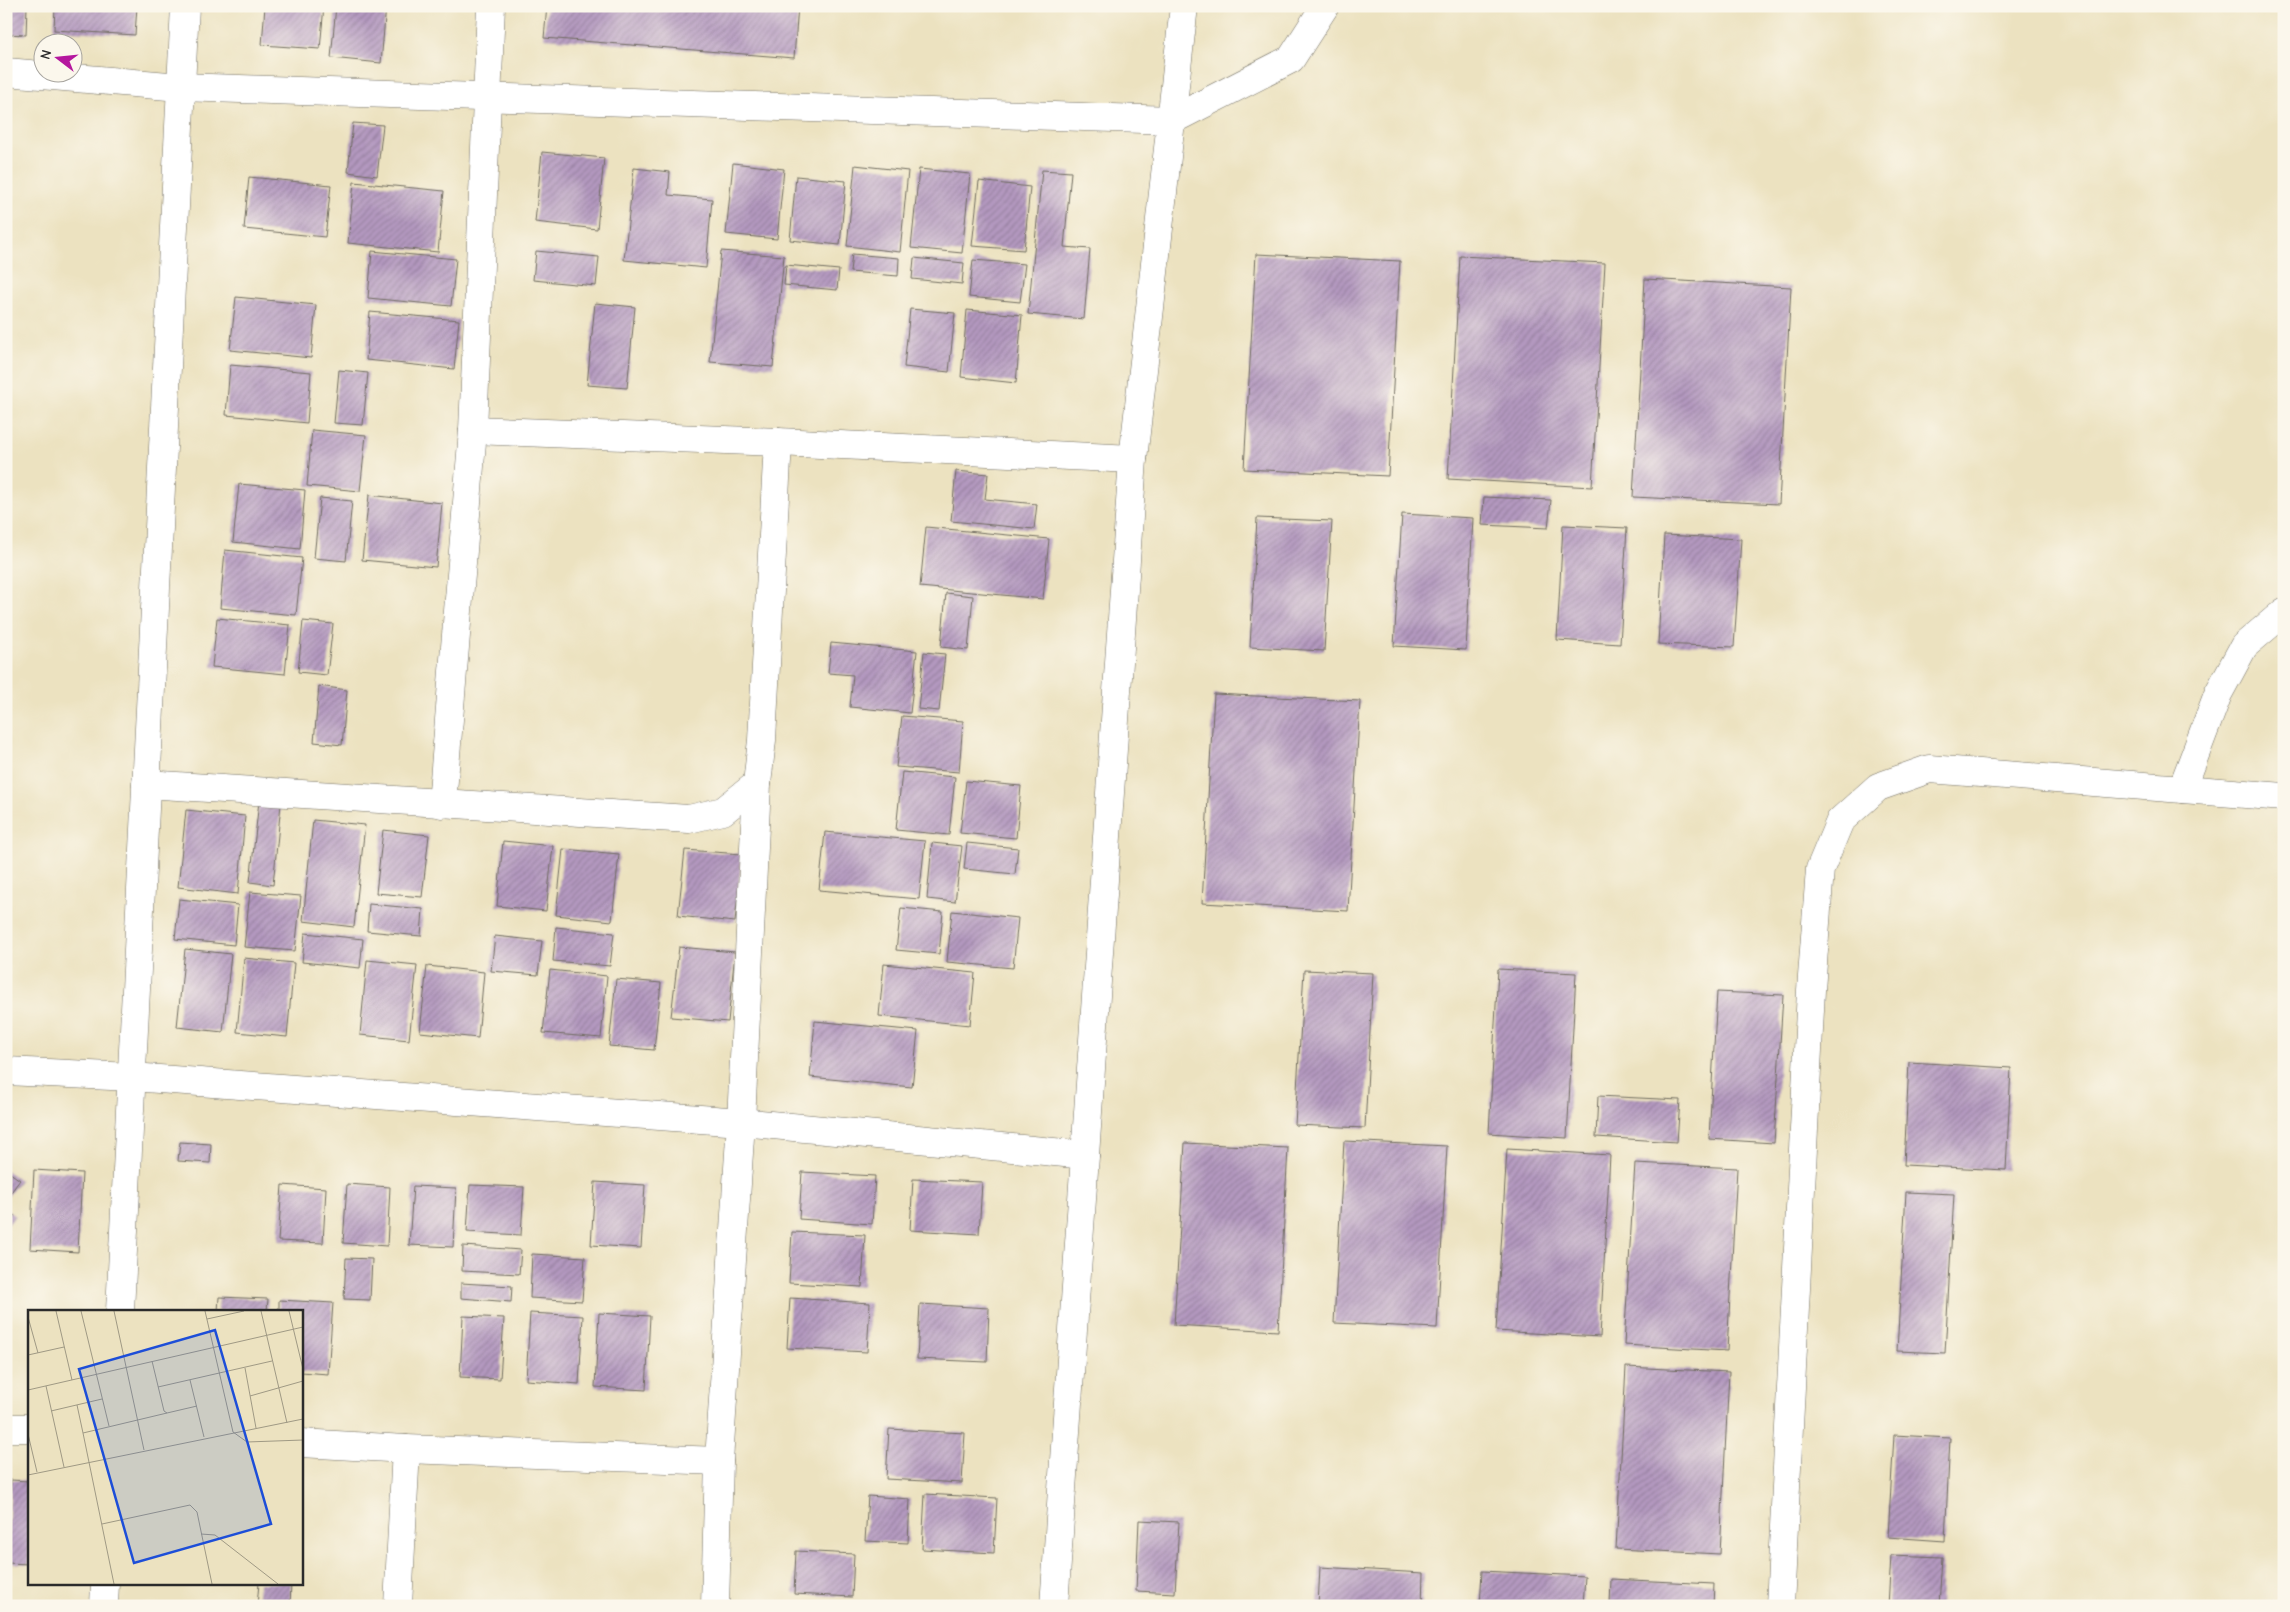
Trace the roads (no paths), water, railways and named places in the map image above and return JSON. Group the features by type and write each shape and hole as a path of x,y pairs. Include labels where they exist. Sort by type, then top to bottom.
{"street":[{"path":"120,1310 180,88 186,6"},
{"path":"442,804 473,430 491,6"},
{"path":"1054,1606 1133,459 1184,6"},
{"path":"6,72 180,88 1172,120 1291,59 1325,6"},
{"path":"473,430 1133,459"},
{"path":"715,1606 719,1461 741,1122 757,784 764,721 778,442"},
{"path":"2182,789 2218,694 2244,646 2284,612"},
{"path":"1780,1606 1812,971 1820,869 1840,821 1878,786 1929,769 2284,797"},
{"path":"146,784 689,819 723,811 757,784"},
{"path":"6,1071 132,1077 741,1122 1085,1155"},
{"path":"6,1428 28,1428"},
{"path":"302,1443 719,1461"},
{"path":"398,1606 406,1449"},
{"path":"104,1606 105,1584"}]}
